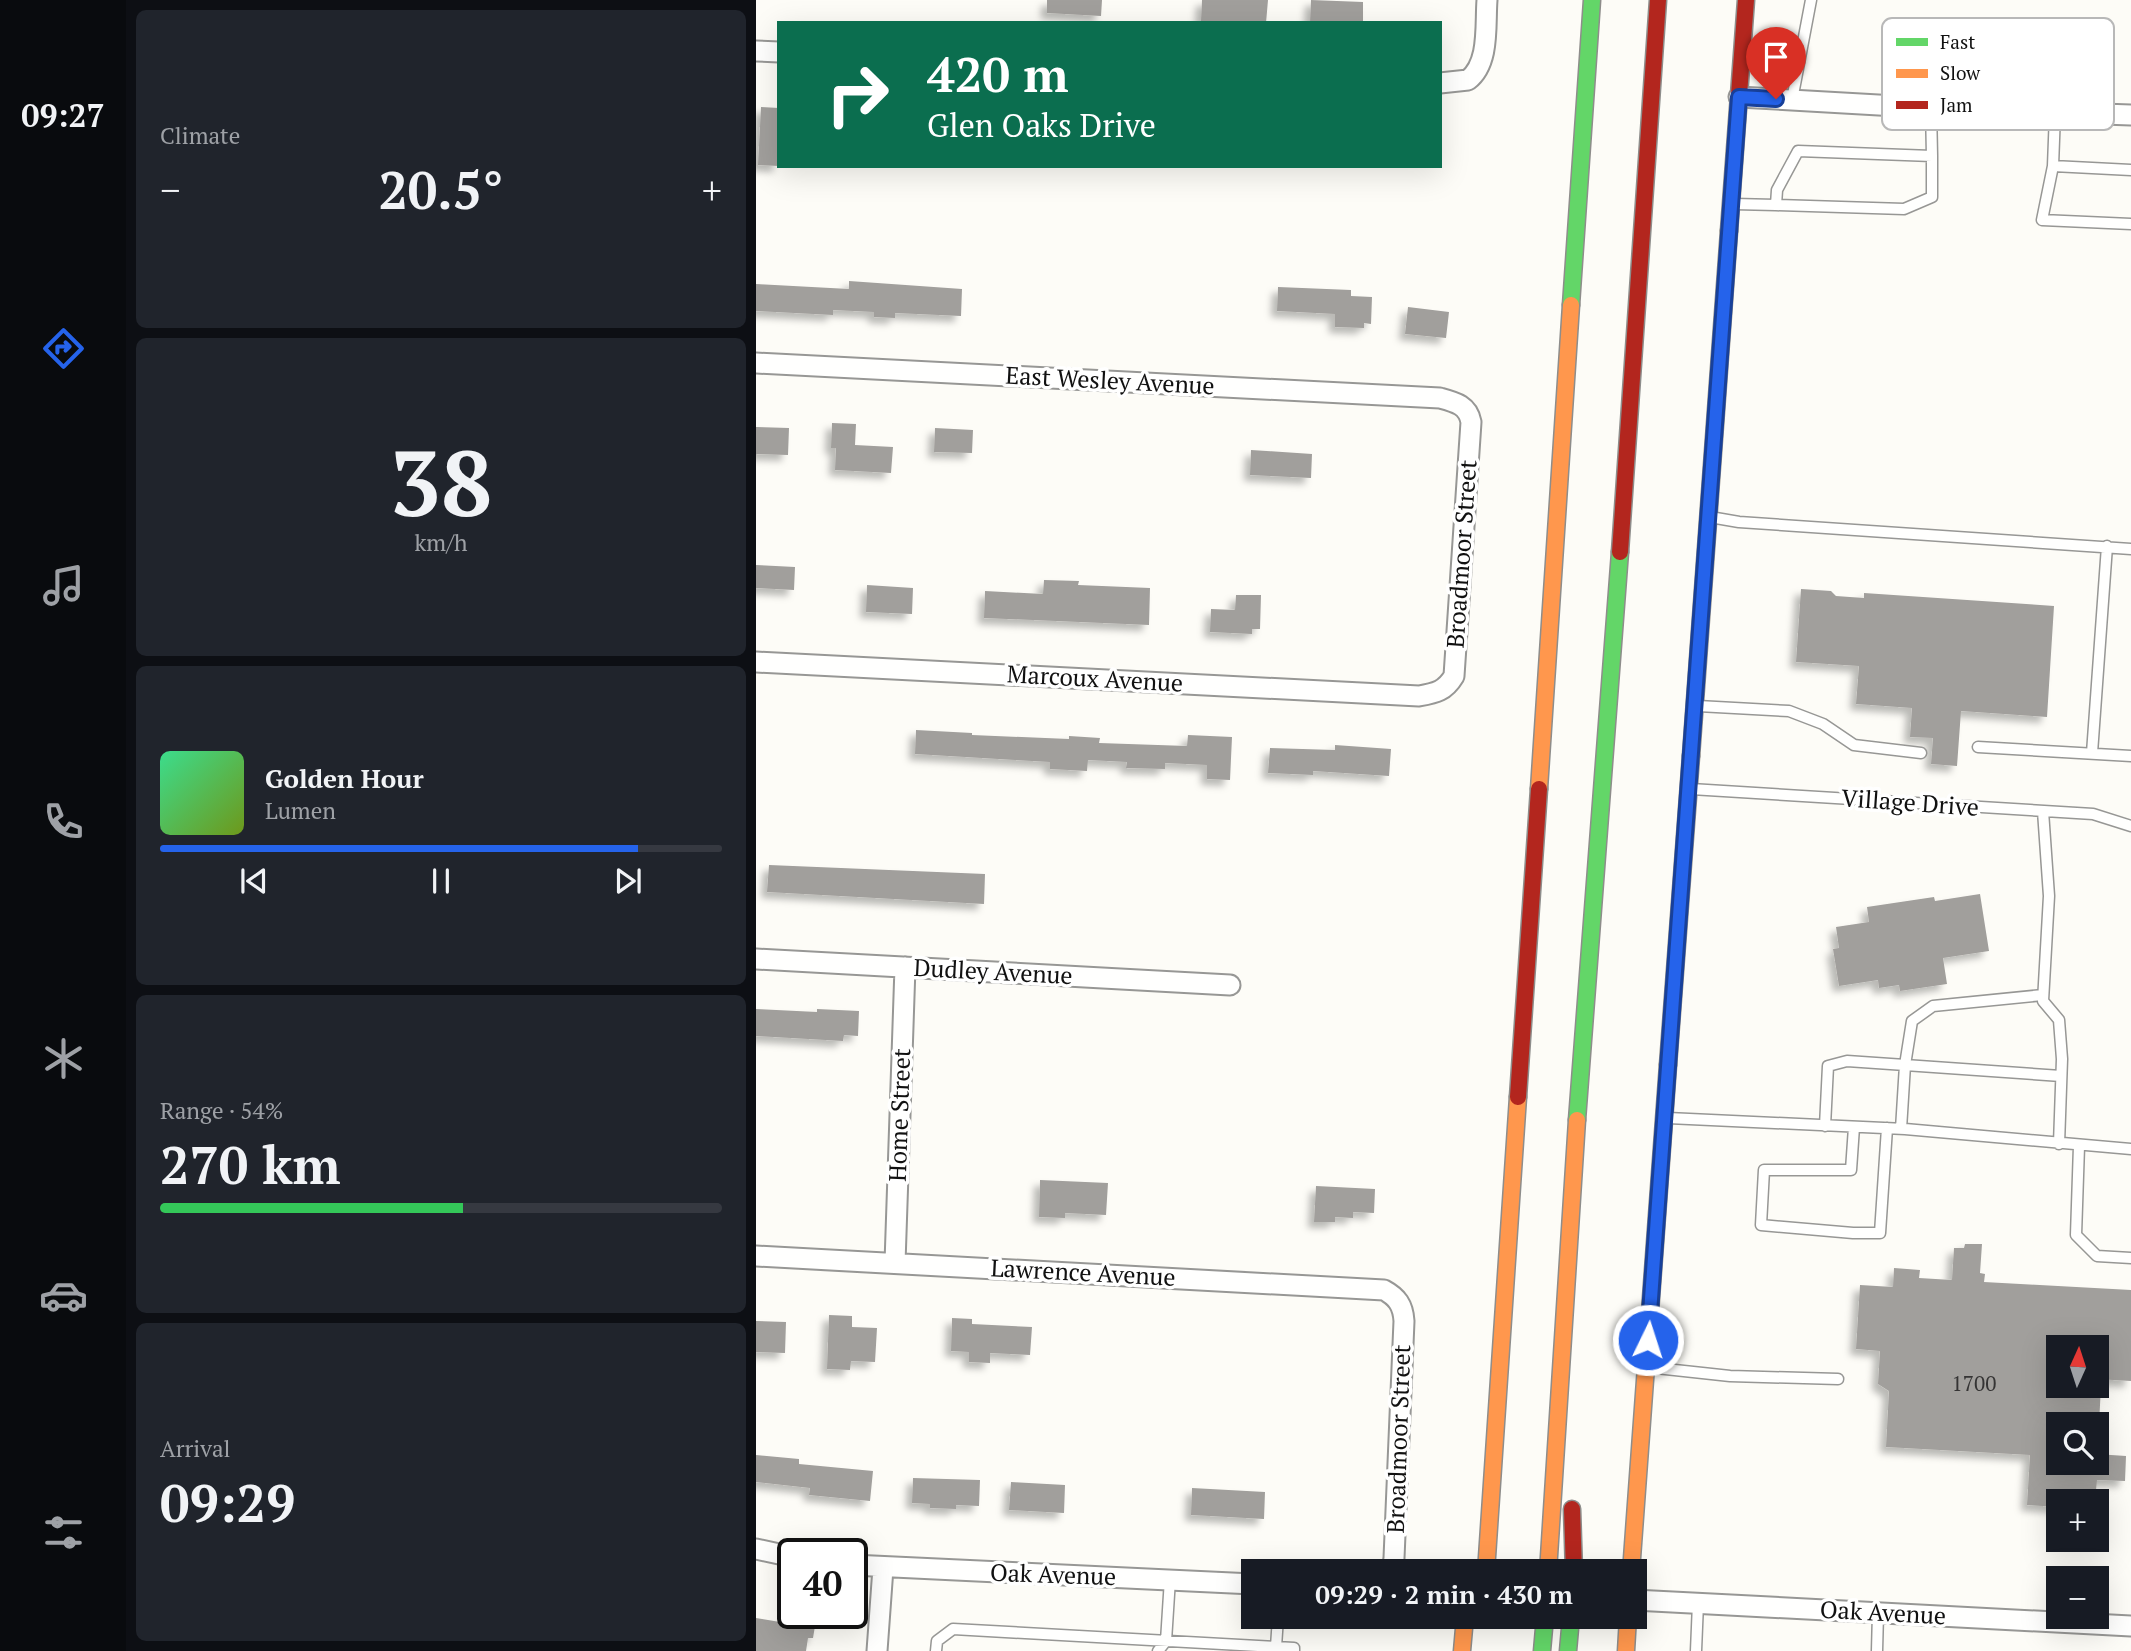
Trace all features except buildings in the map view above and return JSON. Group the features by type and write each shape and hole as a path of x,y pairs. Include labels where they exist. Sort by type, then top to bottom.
{"main road":[{"path":"1487,1559 1592,0"},
{"path":"1549,1559 1583,1035 1602,815 1658,0"},
{"path":"1632,1559 1746,0"},
{"path":"1478,1462 1505,1293"},
{"path":"1565,1327 1574,1559"},
{"path":"1462,1651 1464,1629"},
{"path":"1542,1651 1544,1629"},
{"path":"1568,1651 1570,1629"},
{"path":"1626,1651 1627,1629"}],"street":[{"path":"1442,83 1458,83 1475,75 1483,55 1487,0"},
{"path":"756,51 777,52"},
{"path":"1739,97 1882,105"},
{"name":"East Wesley Avenue","path":"756,363 1440,398 1463,406"},
{"name":"Broadmoor Street","path":"1433,694 1446,689 1454,677 1471,422 1470,414 1463,406"},
{"name":"Marcoux Avenue","path":"756,662 1419,696 1433,694"},
{"name":"Dudley Avenue","path":"756,959 1230,985"},
{"name":"Home Street","path":"895,1263 905,967"},
{"name":"Lawrence Avenue","path":"756,1256 1378,1288 1395,1297 1402,1307"},
{"name":"Broadmoor Street","path":"1394,1559 1404,1321 1402,1307"},
{"path":"756,1549 777,1554"},
{"name":"Oak Avenue","path":"868,1567 1241,1583"},
{"path":"877,1651 883,1568"},
{"name":"Oak Avenue","path":"1647,1601 2131,1626"}],"lane":[{"path":"1792,100 1811,0"},
{"path":"1730,204 1904,209 1932,197 1931,130"},
{"path":"2054,130 2053,166 2042,220 2131,224"},
{"path":"1776,205 1777,190 1798,151 1932,156"},
{"path":"2053,166 2131,170"},
{"path":"1709,517 1739,522 2131,548"},
{"path":"2092,753 2107,546"},
{"path":"1694,706 1788,712 1823,724 1854,745 1921,753"},
{"path":"1978,747 2131,756"},
{"name":"Village Drive","path":"1687,789 2093,814 2131,826"},
{"path":"2043,811 2049,896 2043,1001 2059,1020 2059,1144"},
{"path":"1901,1129 1905,1065 1912,1021 1933,1006 2043,995"},
{"path":"1825,1126 1828,1066 1847,1062 2061,1076"},
{"path":"1664,1118 1887,1128 2131,1149"},
{"path":"1853,1127 1851,1170 1764,1170 1761,1225 1880,1233 1887,1128"},
{"path":"2079,1146 2076,1235 2097,1256 2131,1258"},
{"path":"1647,1367 1730,1376 1838,1379"},
{"path":"1158,1651 1166,1641 1170,1579"},
{"path":"1696,1651 1698,1603"},
{"path":"1877,1651 1878,1613"},
{"path":"936,1651 937,1641 953,1629 1294,1648 1294,1651"},
{"path":"1276,1647 1277,1629"}],"traffic: fast":[{"path":"1571,305 1592,0"},
{"path":"1577,1120 1620,552"},
{"path":"1542,1651 1544,1629"},
{"path":"1568,1651 1570,1629"}],"traffic: slow":[{"path":"1691,756 1729,231"},
{"path":"1539,789 1571,305"},
{"path":"1632,1559 1668,1065"},
{"path":"1487,1559 1518,1097"},
{"path":"1549,1559 1577,1120"},
{"path":"1462,1651 1464,1629"},
{"path":"1626,1651 1627,1629"}],"traffic: jam":[{"path":"1620,552 1658,0"},
{"path":"1729,231 1746,0"},
{"path":"1668,1065 1691,756"},
{"path":"1518,1097 1539,789"},
{"path":"1572,1509 1574,1559"}],"route":[{"path":"1648,1340 1739,97 1776,99"}]}
